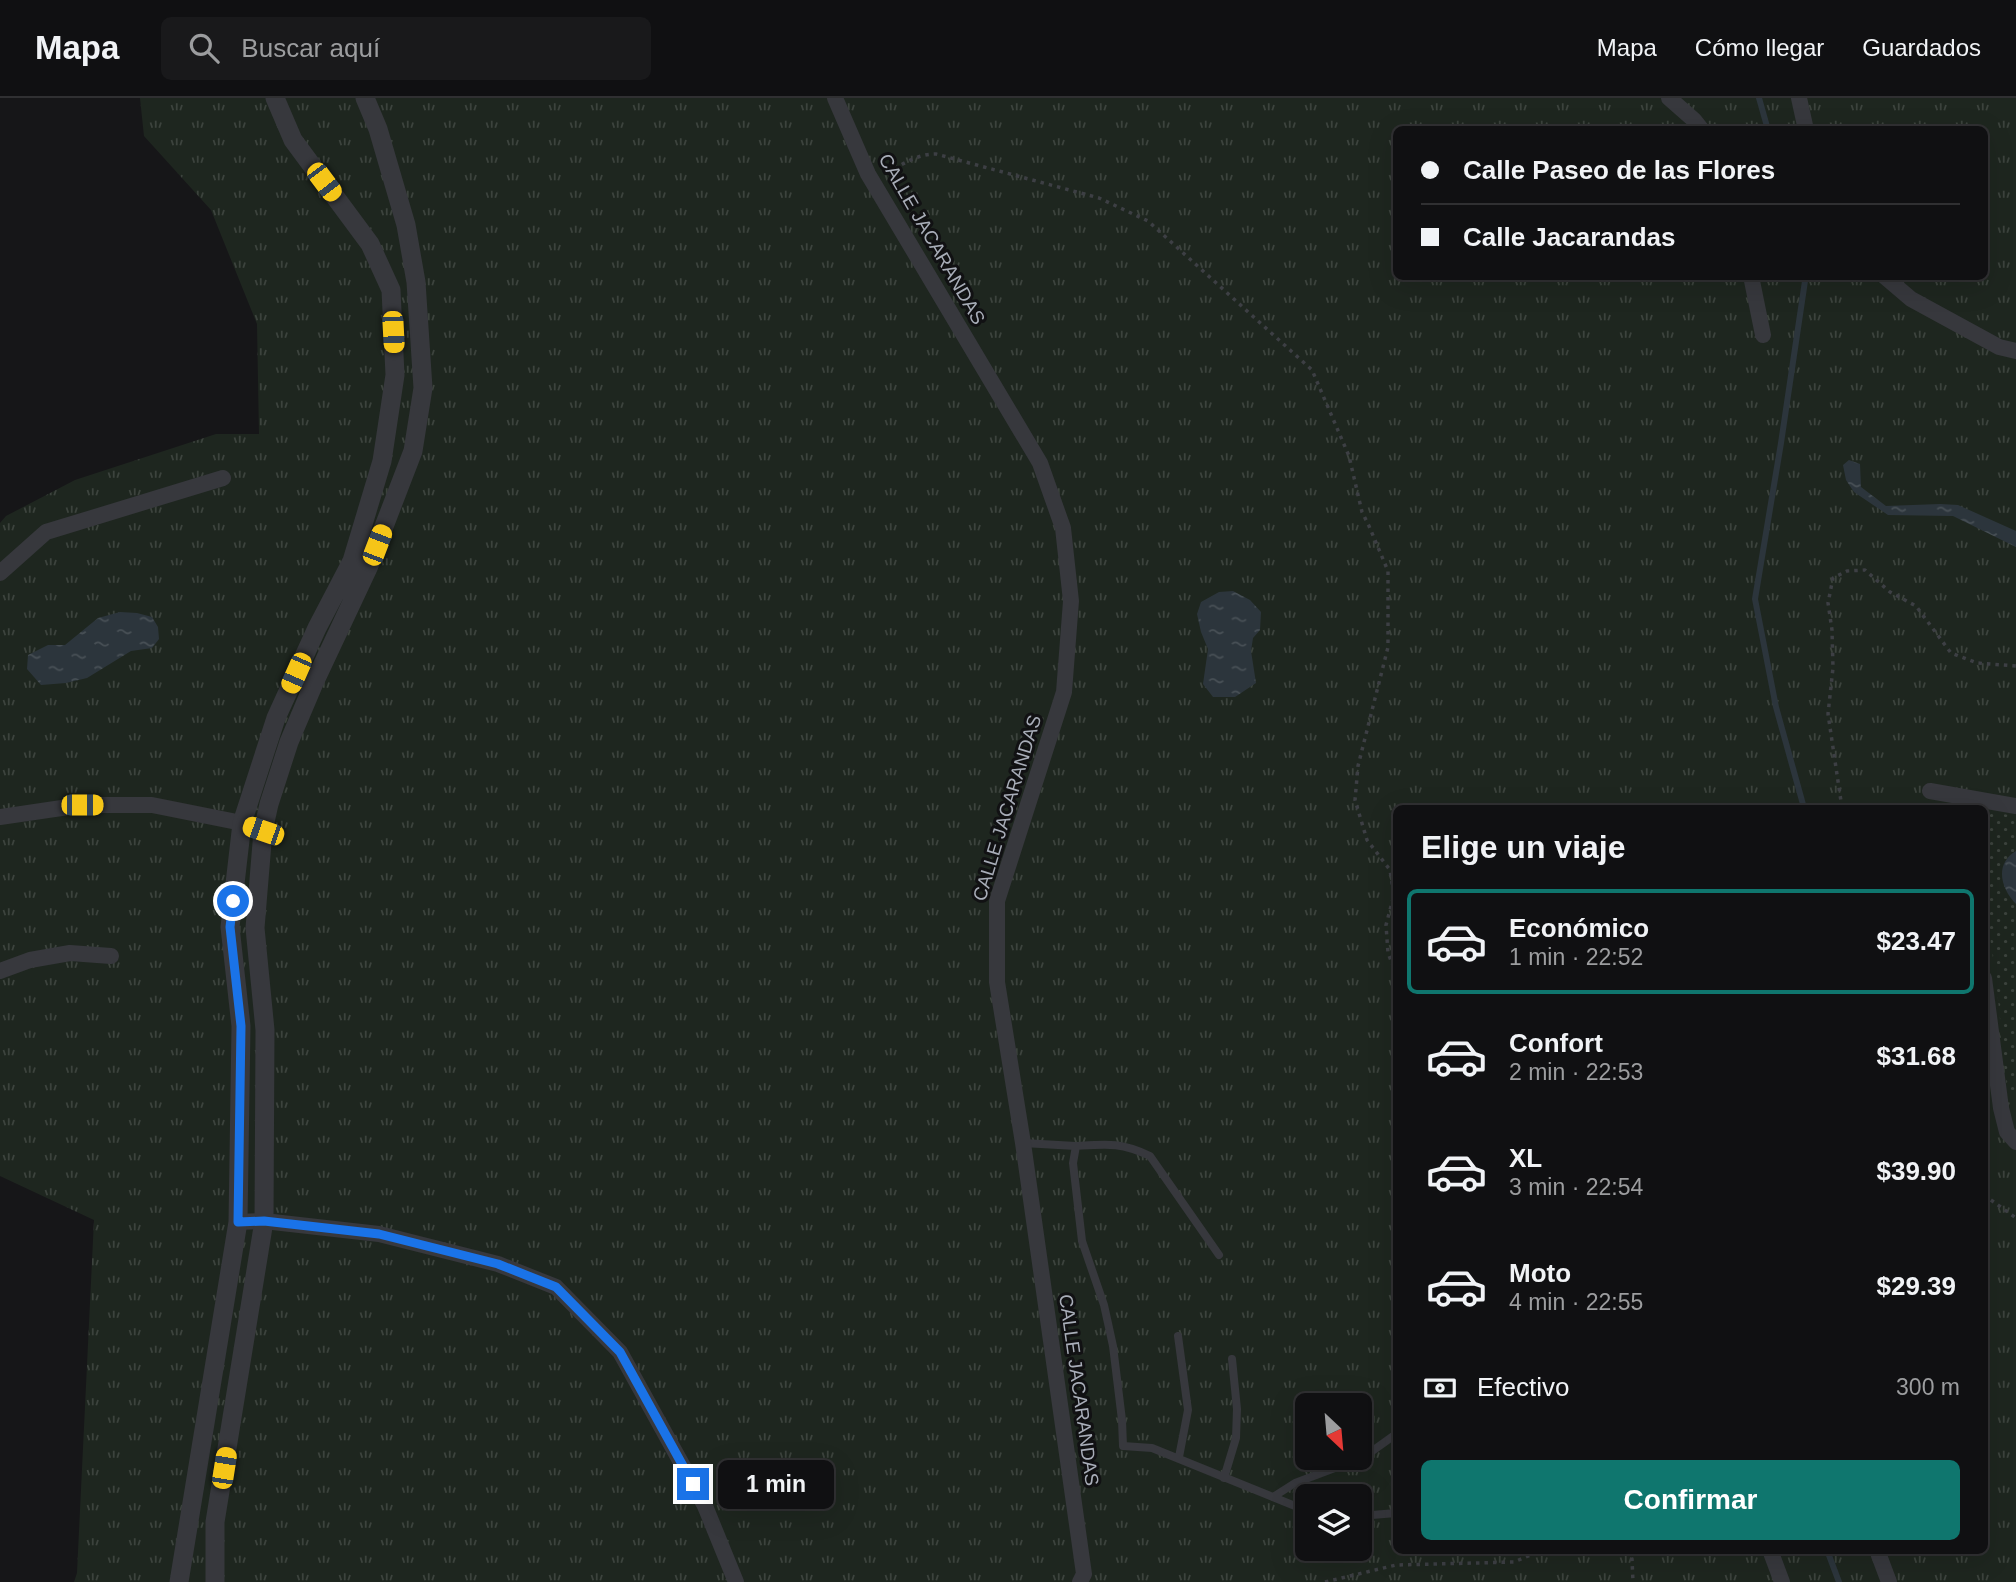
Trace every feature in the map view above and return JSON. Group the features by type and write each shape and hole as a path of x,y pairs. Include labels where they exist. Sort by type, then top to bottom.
{"street":[{"path":"179,1582 238,1222 241,1026 230,927 242,823 276,718 317,628 352,561 382,461 396,375 391,290 370,244 293,140 275,98"},
{"path":"215,1582 215,1522 264,1221 265,1030 254,928 263,831 289,742 368,568 413,451 423,388 415,282 405,225 378,130 365,98"},
{"name":"CALLE JACARANDAS","path":"835,98 872,181 1040,463 1063,528 1071,601 1064,692 997,901 997,982 1023,1143 1084,1574 1080,1582"},
{"path":"1669,98 1699,126"},
{"path":"1799,98 1805,126"},
{"path":"1752,280 1763,335"},
{"path":"1889,280 1911,299 1999,346 2016,351"},
{"path":"0,573 46,531 223,478"},
{"path":"1930,791 1962,802 2016,806"},
{"path":"0,817 82,805 152,806 242,823 263,831"},
{"path":"0,971 30,960 70,953 111,956"},
{"path":"1988,999 2008,1106 2007,1132 2016,1142"},
{"path":"238,1222 264,1221 379,1234 498,1264 556,1287 620,1352 705,1506 736,1582"},
{"path":"1772,1554 1782,1582"},
{"path":"1878,1554 1889,1582"}],"lane":[{"path":"1023,1143 1076,1146 1112,1143 1133,1147 1150,1156 1219,1255"},
{"path":"1076,1146 1073,1164 1082,1241 1104,1305 1113,1346 1123,1446 1152,1448 1179,1457 1295,1506"},
{"path":"1178,1336 1188,1410 1179,1457"},
{"path":"1224,1478 1236,1438 1237,1409 1232,1359"},
{"path":"1273,1497 1295,1483 1364,1457 1393,1436"},
{"path":"1372,1515 1393,1513"}],"path":[{"path":"872,181 910,160 925,154 936,154 1098,198 1148,221 1312,370 1349,456 1362,512 1388,571 1388,647 1358,766 1355,800 1367,840 1390,870 1393,889"},
{"path":"1842,805 1828,714 1833,668 1828,603 1833,578 1847,571 1865,570 1890,592 1916,606 1951,653 1977,663 2016,666"},
{"path":"1393,899 1386,925 1388,953 1393,966"},
{"path":"1988,1198 2016,1219"},
{"path":"1325,1582 1396,1565 1514,1562 1533,1554"},
{"path":"1630,1554 1633,1582"}],"green space":[{"path":"140,98 2016,98 2016,1582 74,1582 77,1573 94,1220 0,1176 0,523 6,516 75,480 216,434 259,434 257,324 211,210 144,136"},
{"path":"1988,814 2016,816 2014,1097 2007,1089 1988,921"}],"water":[{"path":"1849,460 1860,464 1861,487 1886,506 1958,505 2016,531 2016,547 1953,516 1888,515 1854,492 1846,480 1843,465"},
{"path":"1233,591 1250,600 1261,612 1260,630 1253,638 1251,651 1256,683 1235,697 1213,697 1203,684 1208,649 1197,614 1201,602 1219,592"},
{"path":"120,612 152,617 158,627 159,639 152,648 131,651 87,678 66,683 41,685 27,669 28,655 48,645 65,645 98,618"},
{"path":"2016,851 2016,904 2004,884 2002,870 2009,856"}],"waterway":[{"path":"1759,98 1767,126"},
{"path":"1803,805 1776,707 1755,599 1805,280"},
{"path":"1828,1554 1839,1582"}],"route":[{"path":"233,901 230,927 241,1026 238,1222 264,1221 379,1234 498,1264 556,1287 620,1352 693,1484"}]}
